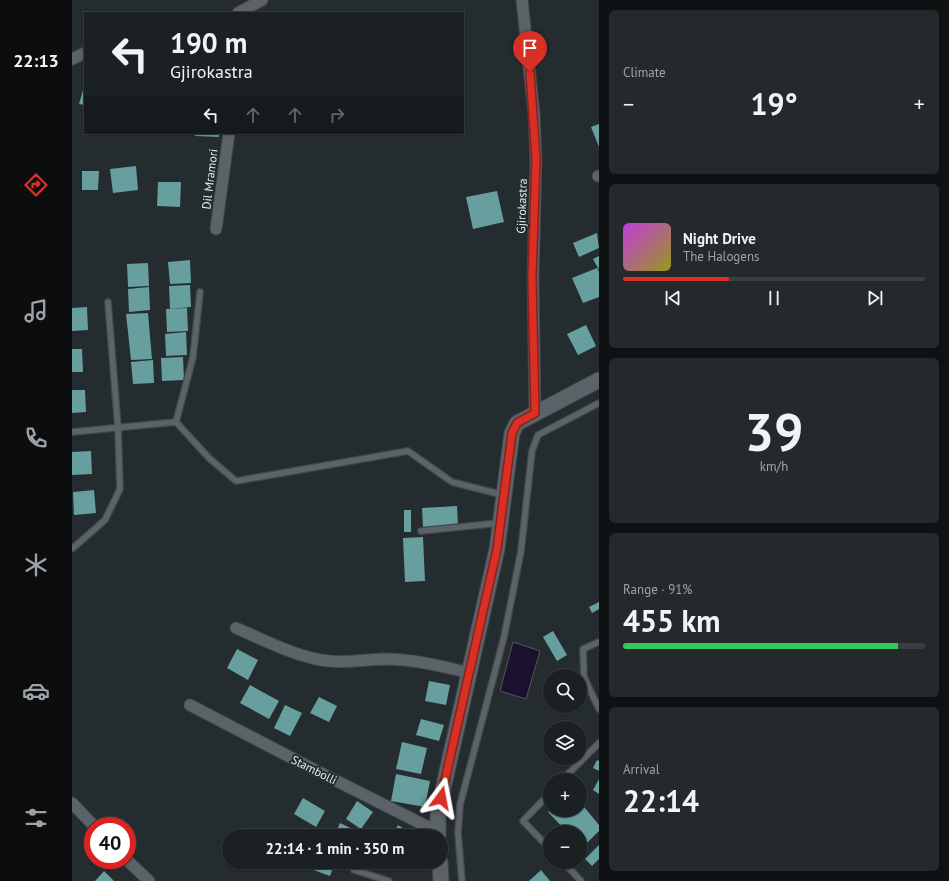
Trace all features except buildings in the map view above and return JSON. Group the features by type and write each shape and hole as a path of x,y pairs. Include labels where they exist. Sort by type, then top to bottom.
{"street":[{"path":"240,12 262,0"},
{"name":"Gjirokastra","path":"522,0 533,100 536,160 532,277 535,413"},
{"path":"72,59 84,53"},
{"name":"Dil Mramori","path":"216,229 229,134"},
{"name":"Stambolli","path":"438,829 441,798 470,673 502,523 511,443 515,427 522,420 599,380"},
{"path":"236,628 288,650 316,659 358,662 382,659 425,662 470,673"},
{"name":"Stambolli","path":"190,705 428,829"},
{"path":"72,803 85,817"},
{"path":"136,869 149,881"},
{"path":"440,869 441,881"}],"lane":[{"path":"176,422 193,357 200,292"},
{"path":"73,548 105,520 120,489 118,428 108,302"},
{"path":"462,881 458,833 460,805 504,637 521,551 532,451 538,435 599,403"},
{"path":"72,432 176,422"},
{"path":"176,422 209,458 236,480 408,451 452,482 505,496"},
{"path":"421,531 502,523"},
{"path":"599,642 583,649 584,677 599,709"},
{"path":"569,773 599,743"},
{"path":"543,800 523,821 543,842"},
{"path":"570,869 581,881"},
{"path":"354,870 389,881"}],"shaded area":[{"path":"513,642 540,651 526,699 500,691"}],"route":[{"path":"441,798 497,549 502,523 512,433 517,423 535,413 536,380 532,277 536,160 530,72"}]}
